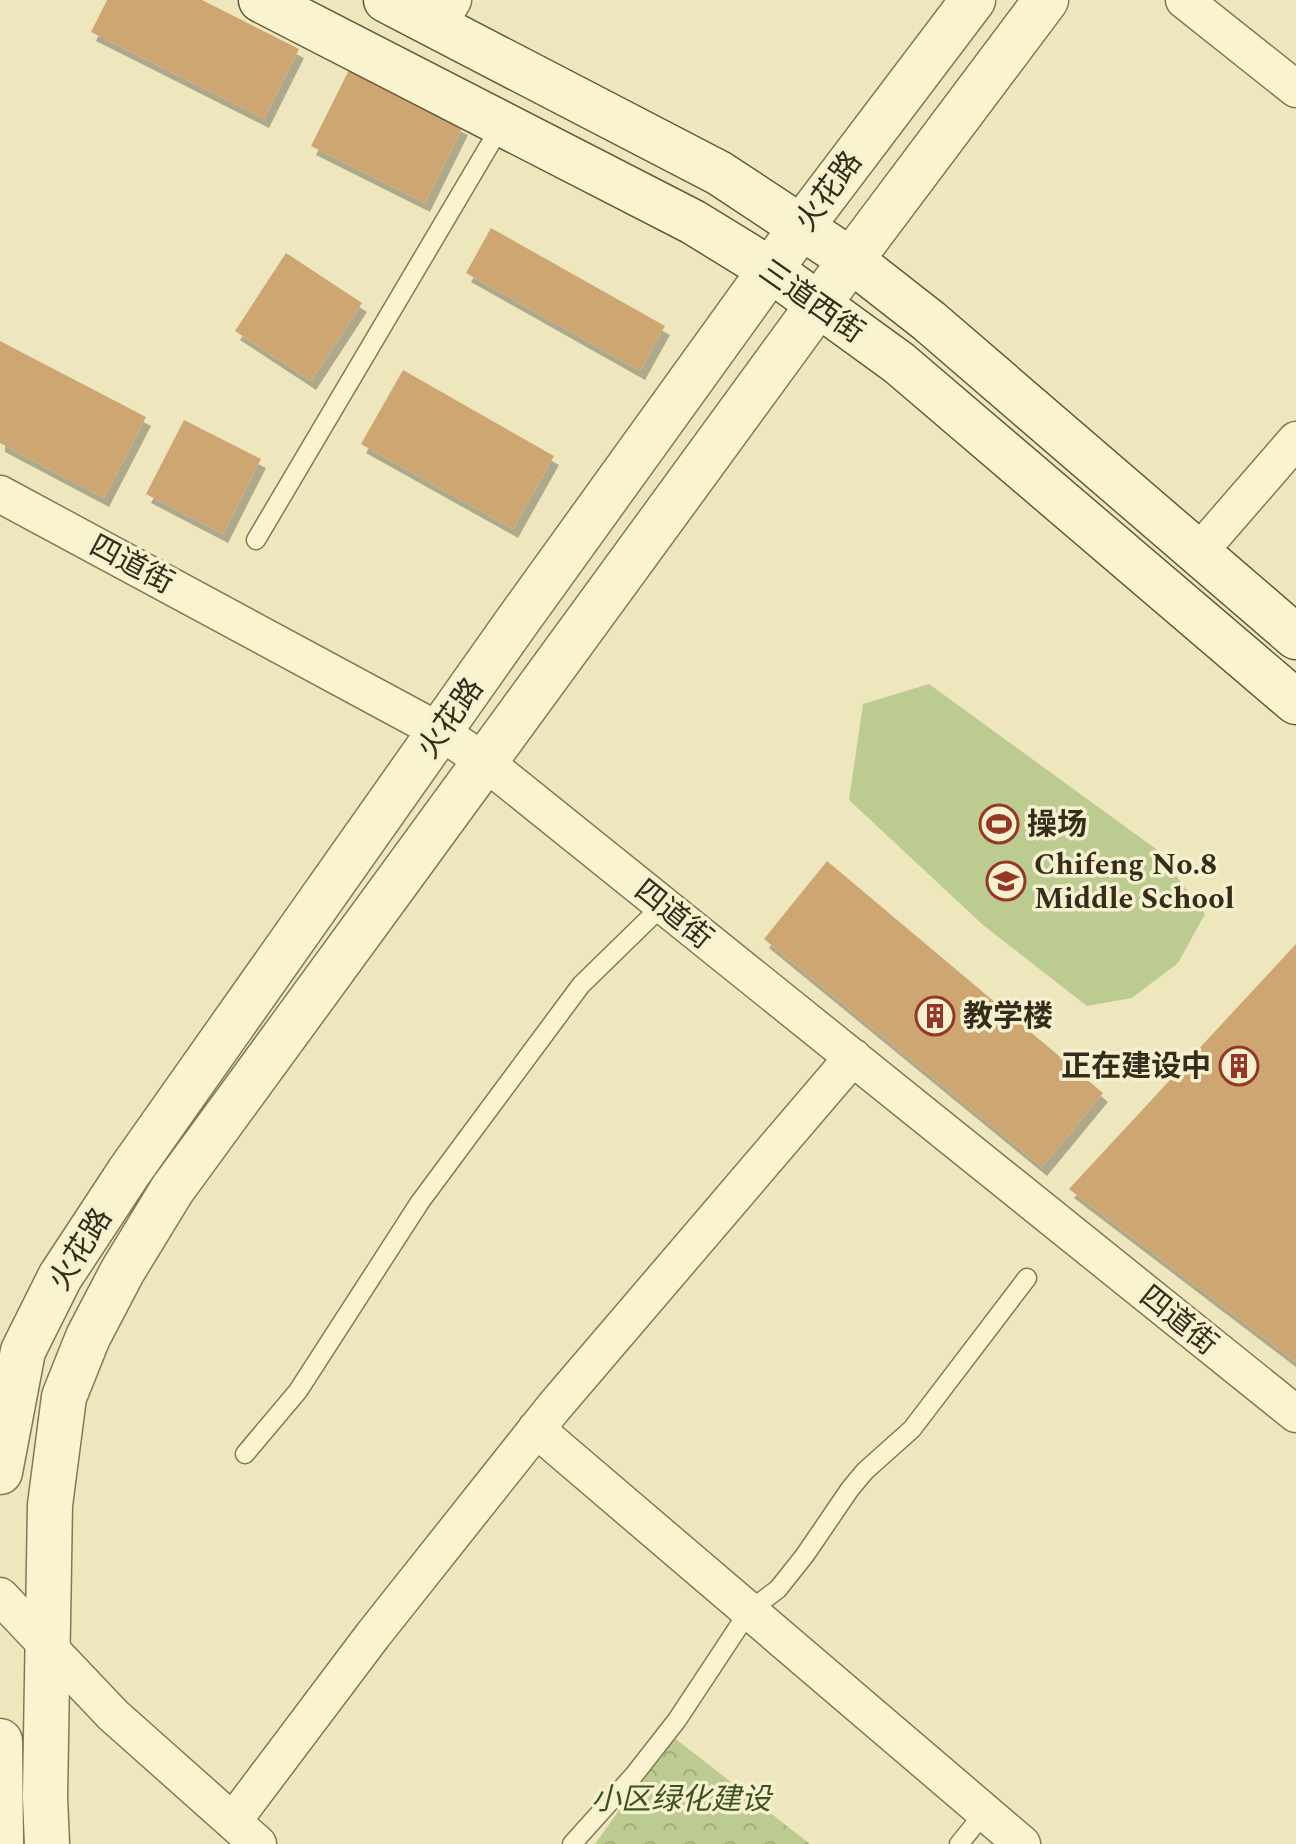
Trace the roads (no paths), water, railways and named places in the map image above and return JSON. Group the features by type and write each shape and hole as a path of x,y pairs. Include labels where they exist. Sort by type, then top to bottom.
{"street":[{"name":"三道西街","path":"261,0 693,222 820,303 899,363 1296,702"},
{"path":"386,0 446,14 719,173 851,260 929,321 1296,637"},
{"name":"火花路","path":"0,1472 23,1351 60,1277 129,1172 516,623 802,226 973,0"},
{"path":"47,1844 45,1797 50,1505 64,1397 88,1337 122,1272 172,1190 851,260 1046,0"},
{"path":"1184,0 1296,89"},
{"path":"1198,553 1296,440"},
{"name":"四道街","path":"0,494 441,732 485,762 1296,1414"},
{"path":"0,1596 113,1715 246,1833 373,1635 536,1429 853,1057"},
{"path":"536,1429 1022,1844"},
{"path":"0,1741 1,1844"}],"lane":[{"path":"256,540 502,124"},
{"path":"245,1454 298,1391 420,1202 581,985 663,905"},
{"path":"572,1844 634,1775 677,1720 749,1611 778,1589 850,1489 912,1429 1027,1278"},
{"path":"959,1844 985,1812"}],"place":[{"name":"操场","path":"999,824"},
{"name":"Chifeng No.8 Middle School","path":"1006,881"},
{"name":"教学楼","path":"935,1016"},
{"name":"正在建设中","path":"1239,1066"}],"park label":[{"name":"小区绿化建设","path":"681,1799"}]}
